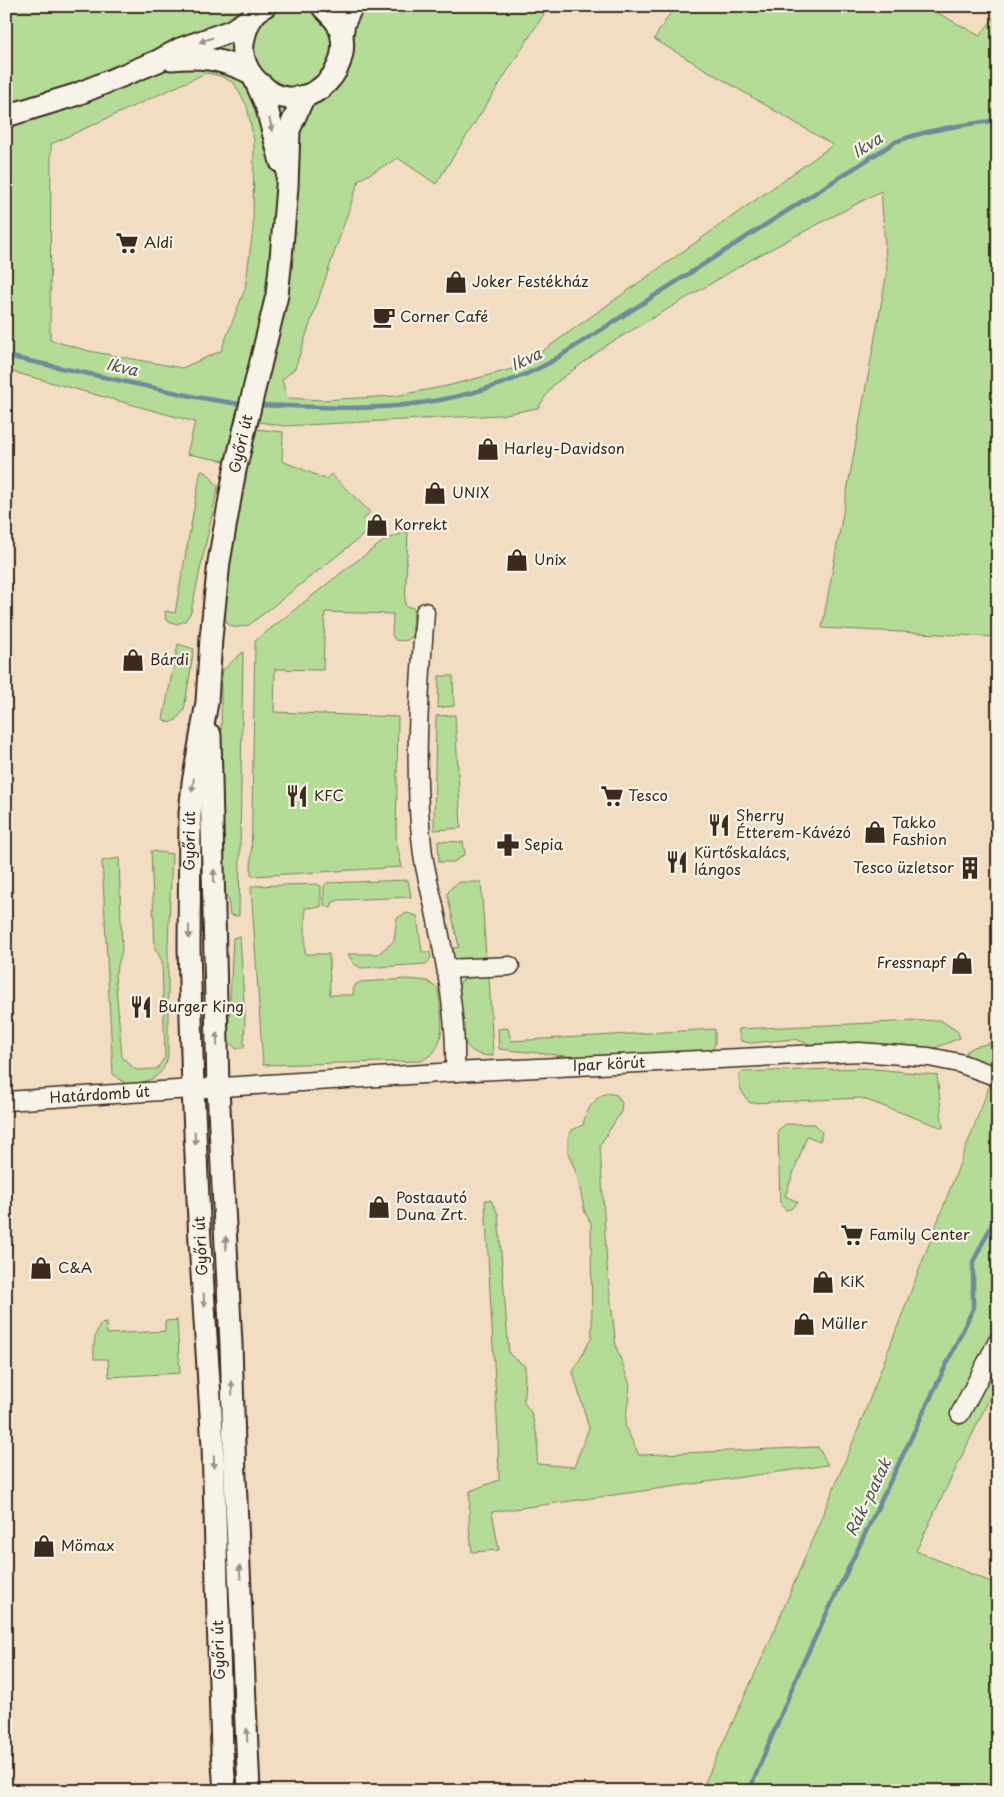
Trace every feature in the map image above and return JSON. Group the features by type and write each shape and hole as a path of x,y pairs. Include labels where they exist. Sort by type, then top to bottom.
{"main road":[{"path":"322,6 337,24 342,35"},
{"path":"158,61 209,58 228,63 252,76 270,92 293,98 304,96 325,86 339,66 344,23 352,6"},
{"path":"6,116 75,95 158,61 180,48 231,31 257,13"},
{"name":"Győri út","path":"257,13 244,35 242,48 244,60 266,104 287,187"},
{"name":"Győri út","path":"225,1791 213,1446 200,1242 193,1089 189,947 190,814 193,783 207,702 219,562 244,427 276,295 287,187 289,130 304,96"},
{"name":"Győri út","path":"207,702 211,746 218,1088 231,1344 249,1791"}],"street":[{"path":"425,612 418,725 419,815 426,871 447,969 456,1050 455,1072"},
{"path":"447,969 510,966"},
{"name":"Ipar körút","path":"218,1088 455,1072 858,1052 929,1057 959,1063 998,1077"},
{"name":"Határdomb út","path":"6,1101 218,1088"},
{"path":"960,1414 998,1340"}],"shaded area":[{"path":"549,6 675,6 655,39 833,145 520,367 447,386 395,396 322,400 287,398 282,380 295,368 359,180 398,158 437,184"},
{"path":"925,6 998,6 998,12 980,36"},
{"path":"206,73 221,76 234,83 247,105 254,141 253,229 245,289 221,351 182,368 89,351 50,340 51,144"},
{"path":"881,191 887,272 822,627 998,637 998,1061 856,1435 770,1641 701,1791 6,1791 6,370 195,422 255,429 260,422 284,426 500,415 538,408 553,385 607,345 754,258"},
{"path":"998,1381 998,1585 916,1552"}],"green space":[{"path":"6,6 549,6 436,184 398,158 359,180 295,368 282,380 287,398 322,400 395,396 447,386 520,367 833,145 654,39 675,6 925,6 980,36 998,12 998,637 822,628 887,272 881,191 754,258 607,345 553,385 538,408 500,415 284,426 260,422 256,429 283,432 282,461 326,479 331,474 370,512 363,520 371,529 249,625 241,627 233,627 228,624 225,591 233,527 247,465 187,454 195,422 6,370","holes":["206,73 221,76 234,83 247,106 254,141 253,229 245,289 221,351 182,368 89,351 50,340 51,144"]},
{"path":"201,470 209,475 218,487 191,612 185,621 177,624 166,620 165,611 175,613"},
{"path":"408,531 405,606 414,608 412,637 405,641 395,640 392,635 393,614 325,612 323,670 275,669 274,712 398,717 396,840 402,867 254,876 251,874 255,641 385,540"},
{"path":"178,644 194,649 184,710 176,720 169,723 163,719"},
{"path":"243,652 239,916 230,915 228,898 223,889 221,684 223,670"},
{"path":"439,676 453,676 454,706 438,708"},
{"path":"455,715 461,828 434,830 436,716"},
{"path":"438,841 463,842 465,854 454,862 439,862"},
{"path":"151,851 172,854 168,945 168,1055 163,1069 154,1078 126,1084 113,1074 102,861 119,858 122,951 115,975 122,1057 136,1070 157,1069 165,1057 162,961 155,948"},
{"path":"408,880 411,897 339,900 333,902 331,908 324,905 324,886 327,883"},
{"path":"460,882 481,882 486,958 457,960 451,956 450,949 459,947 447,894 452,887"},
{"path":"317,884 321,886 321,907 305,908 305,954 329,954 330,995 353,995 356,984 361,982 408,979 427,981 438,989 442,1030 434,1052 422,1061 263,1065 251,886"},
{"path":"407,913 417,916 422,952 430,952 431,958 426,964 361,968 354,964 348,954 378,954 394,941 397,918"},
{"path":"240,936 245,1017 244,1047 236,1049 228,1040 233,938"},
{"path":"489,976 493,1056 485,1056 471,1050 464,1039 458,1014 458,988 460,983 466,978"},
{"path":"940,1020 957,1031 960,1038 935,1048 915,1050 865,1044 812,1045 795,1039 750,1043 741,1041 738,1029"},
{"path":"508,1028 511,1041 715,1029 715,1044 713,1049 692,1053 586,1058 499,1049 498,1029"},
{"path":"998,1043 998,1381 916,1551 998,1585 998,1791 701,1791 770,1641 856,1435 995,1070 965,1058 966,1052 974,1047"},
{"path":"864,1068 937,1075 943,1128 861,1098 750,1103 742,1091 739,1080 742,1072"},
{"path":"607,1093 617,1095 622,1103 621,1112 600,1145 607,1268 616,1346 630,1385 625,1426 639,1455 818,1447 828,1465 492,1512 499,1550 472,1552 469,1526 470,1491 499,1480 485,1200 491,1200 498,1214 509,1354 525,1366 524,1403 531,1412 538,1439 537,1464 574,1467 589,1428 573,1372 592,1337 591,1223 585,1213 577,1175 568,1153 568,1137 572,1130 583,1125 588,1110 594,1102"},
{"path":"786,1124 815,1124 822,1133 820,1141 807,1136 785,1196 798,1202 791,1209 785,1210 780,1202 778,1130"},
{"path":"177,1320 180,1373 109,1377 108,1359 94,1359 95,1336 101,1324 106,1323 107,1334 165,1331 165,1321"}],"waterway":[{"name":"Ikva","path":"258,405 344,408 395,406 455,397 513,380 549,363 895,142 933,131 998,120"},
{"name":"Ikva","path":"6,356 196,397 245,405"},
{"name":"Rák-patak","path":"749,1791 801,1667 973,1309 973,1262 998,1212"}],"place":[{"name":"Aldi","path":"127,243"},
{"name":"Joker Festékház","path":"456,282"},
{"name":"Corner Café","path":"384,317"},
{"name":"Harley-Davidson","path":"488,449"},
{"name":"UNIX","path":"435,493"},
{"name":"Korrekt","path":"377,525"},
{"name":"Unix","path":"517,560"},
{"name":"Bárdi","path":"133,660"},
{"name":"KFC","path":"297,796"},
{"name":"Tesco","path":"612,796"},
{"name":"Sherry Étterem-Kávézó","path":"719,825"},
{"name":"Takko Fashion","path":"875,832"},
{"name":"Sepia","path":"508,845"},
{"name":"Kürtőskalács, lángos","path":"677,862"},
{"name":"Tesco üzletsor","path":"970,868"},
{"name":"Fressnapf","path":"962,963"},
{"name":"Burger King","path":"141,1007"},
{"name":"Postaautó Duna Zrt.","path":"379,1207"},
{"name":"Family Center","path":"852,1235"},
{"name":"C&A","path":"41,1268"},
{"name":"KiK","path":"823,1282"},
{"name":"Müller","path":"804,1324"},
{"name":"Mömax","path":"44,1546"}]}
